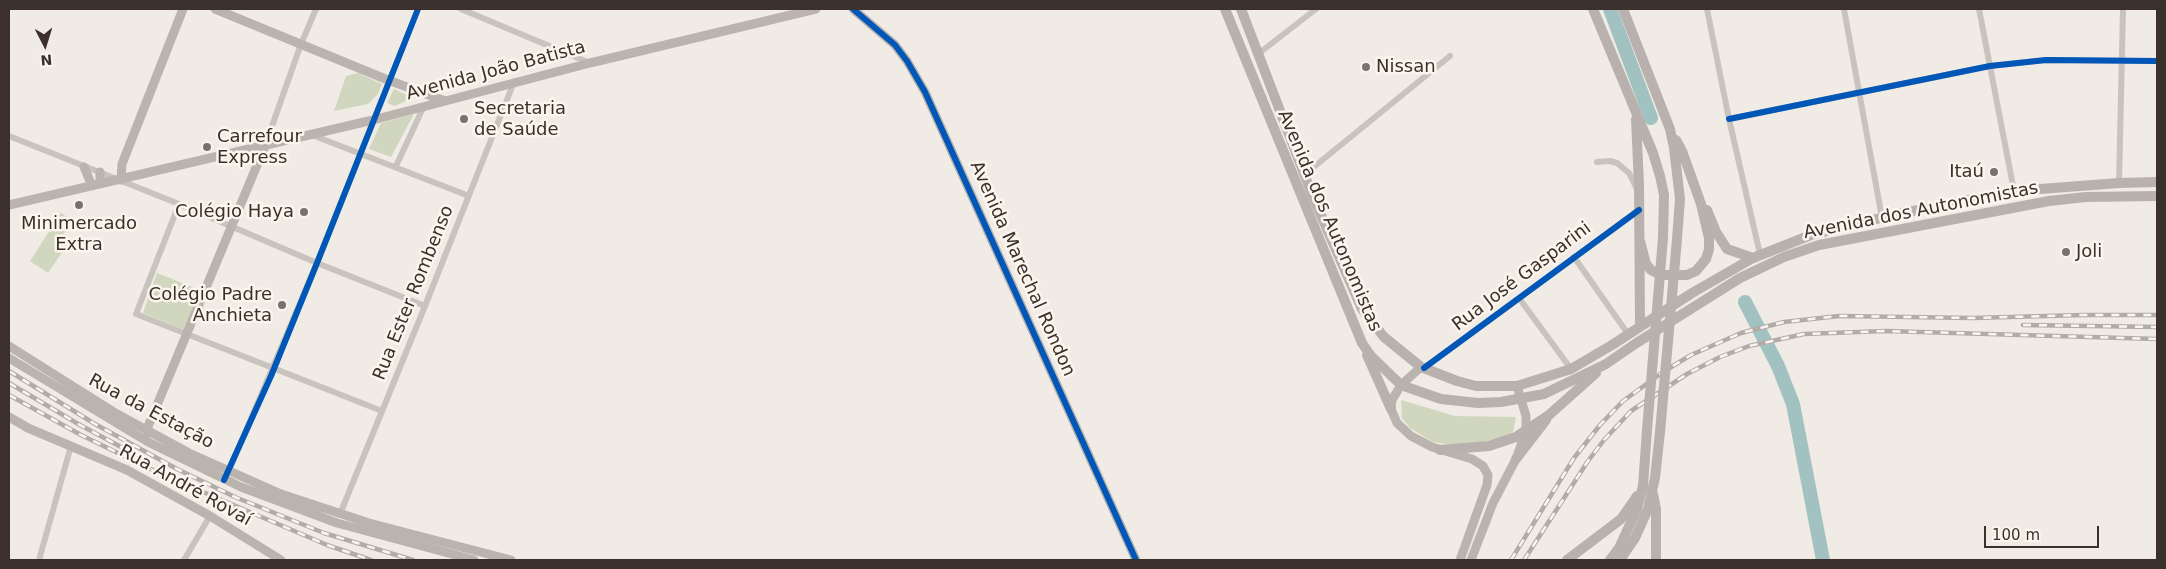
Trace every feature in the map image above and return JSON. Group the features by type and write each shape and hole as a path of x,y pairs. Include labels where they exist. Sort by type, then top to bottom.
{"main road":[{"path":"121,180 122,164 183,9"},
{"path":"215,9 388,80 445,101"},
{"name":"Avenida João Batista","path":"9,205 373,120 514,82 816,9"},
{"name":"Avenida Marechal Rondon","path":"853,9 894,45 907,61 925,92 1136,560"},
{"name":"Avenida dos Autonomistas","path":"1225,9 1362,343 1371,356 1401,386 1441,399 1478,402 1522,400 1544,394 1606,364 1733,282 1784,257 1846,239 2086,197 2157,196"},
{"name":"Avenida dos Autonomistas","path":"1241,9 1304,175 1362,309 1384,337 1423,368 1457,382 1476,386 1517,386 1572,369 1756,256 1811,235 1882,218 2014,191 2157,182"},
{"path":"1593,9 1660,176 1664,195 1663,238 1643,486 1630,527 1610,560"},
{"path":"1623,9 1670,129 1682,151 1701,204 1710,244 1706,259 1696,271 1687,275 1673,276 1655,273 1646,264 1640,241"},
{"path":"1635,111 1639,194 1640,326"},
{"path":"1620,560 1642,524 1653,492 1660,432 1680,184 1670,129"},
{"path":"148,442 147,429 188,335 265,146"},
{"path":"84,167 96,185"},
{"path":"96,185 100,172"},
{"path":"1998,211 2010,205 2014,199 2014,191"},
{"path":"1701,204 1707,210 1716,232 1727,249 1733,252 1756,256"},
{"path":"1362,343 1402,430 1440,450 1472,459 1483,466 1488,475 1487,485 1460,560"},
{"name":"Rua da Estação","path":"9,346 94,400 189,453 339,519"},
{"name":"Rua da Estação","path":"9,358 148,442 224,480 339,519"},
{"path":"1440,450 1489,446 1509,440 1549,415 1606,364"},
{"path":"1391,409 1392,400 1401,386 1423,368"},
{"path":"1472,560 1493,503 1516,459 1526,431 1526,416 1517,386"},
{"path":"1516,459 1549,415"},
{"name":"Rua André Rovaí","path":"9,417 28,428 127,470 210,516 281,560"},
{"path":"1567,560 1621,519 1643,486"},
{"path":"1653,492 1656,509 1656,560"},
{"path":"339,519 474,560"},
{"path":"339,519 510,560"}],"street":[{"path":"265,146 301,44 316,9"},
{"path":"224,480 318,263 388,80 418,9"},
{"path":"461,9 590,63"},
{"path":"1258,54 1316,9"},
{"path":"1708,9 1756,256"},
{"path":"1844,9 1882,218"},
{"path":"1979,9 2014,191"},
{"path":"2119,183 2123,9"},
{"path":"1304,175 1450,56"},
{"path":"1729,119 1990,66 2046,60 2157,61"},
{"name":"Rua Ester Rombenso","path":"339,519 514,82"},
{"path":"396,166 424,106"},
{"path":"311,135 396,166 469,196"},
{"path":"9,136 121,180 425,306"},
{"path":"1597,162 1610,161 1624,168 1632,178 1639,194"},
{"path":"179,204 136,314 382,411"},
{"name":"Rua José Gasparini","path":"1423,368 1639,210"},
{"path":"1574,257 1628,334"},
{"path":"1519,298 1572,369"},
{"path":"39,560 71,446"},
{"path":"184,560 210,516"}],"green space":[{"path":"358,73 382,84 378,94 368,104 334,111 346,76"},
{"path":"394,89 413,98 395,106 387,103"},
{"path":"414,114 391,157 369,149 381,123"},
{"path":"61,213 72,220 60,240 67,245 48,273 30,261"},
{"path":"157,273 200,290 185,330 143,313"},
{"path":"1401,400 1455,416 1516,417 1513,432 1505,437 1459,446 1433,442 1410,428 1402,418"}],"waterway":[{"path":"1610,9 1651,118"},
{"path":"1745,302 1778,366 1793,404 1823,560"}],"railway":[{"path":"1511,560 1574,458 1600,425 1623,401 1663,372 1691,355 1741,333 1784,322 1839,316 1973,318 2157,315"},
{"path":"2023,325 2157,327"},
{"path":"1524,560 1588,461 1604,440 1631,411 1687,374 1720,357 1749,346 1804,334 1886,331 2157,339"},
{"path":"9,371 95,424 177,469 235,497 324,533 413,560"},
{"path":"9,383 80,425 138,456"},
{"path":"9,395 81,435 161,474 327,545 371,560"}],"cycle path":[{"path":"224,480 271,376 418,9"},
{"path":"853,9 895,45 907,61 925,92 1136,560"},
{"path":"1729,119 1990,66 2046,60 2157,61"},
{"path":"1424,368 1639,210"}],"place":[{"name":"Nissan","path":"1366,67"},
{"name":"Secretaria de Saúde","path":"464,119"},
{"name":"Carrefour Express","path":"207,147"},
{"name":"Itaú","path":"1994,172"},
{"name":"Minimercado Extra","path":"79,205"},
{"name":"Colégio Haya","path":"304,212"},
{"name":"Joli","path":"2066,252"},
{"name":"Colégio Padre Anchieta","path":"282,305"}]}
